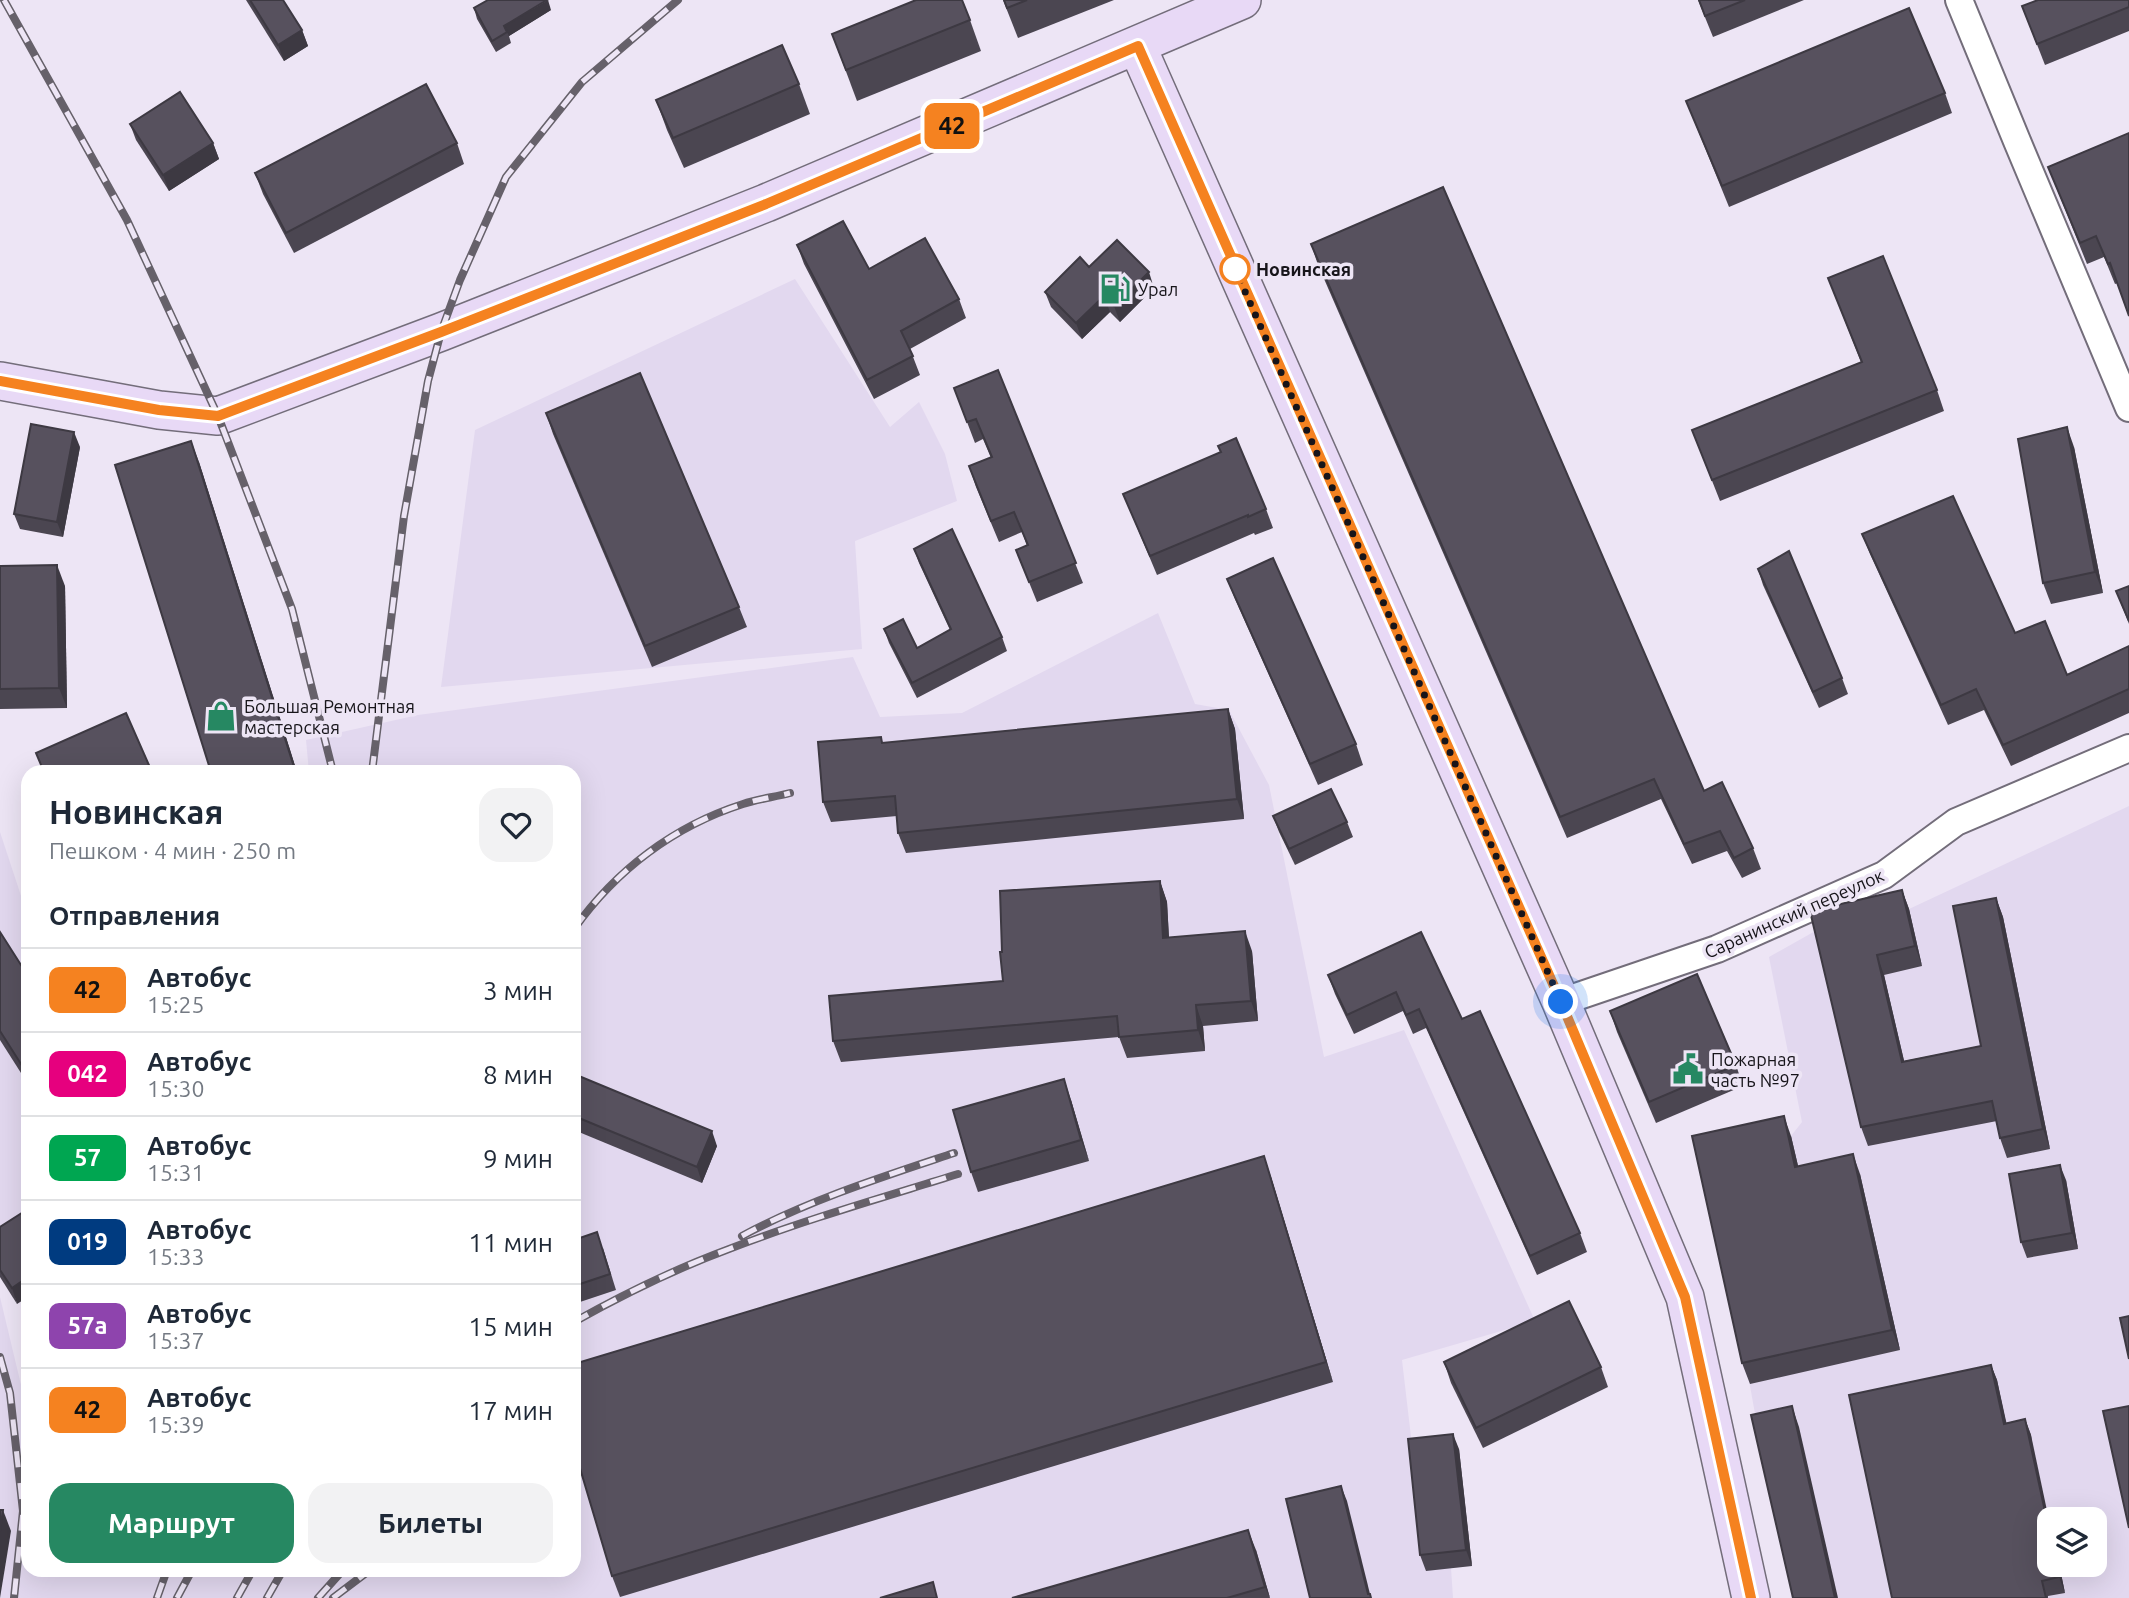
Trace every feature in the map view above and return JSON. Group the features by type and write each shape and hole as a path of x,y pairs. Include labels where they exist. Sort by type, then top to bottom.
{"main road":[{"path":"0,381 159,410 218,416 441,332 766,204 1242,0"},
{"path":"1138,46 1561,1002 1685,1297 1751,1598"}],"street":[{"path":"1959,0 2129,408"},
{"name":"Саранинский переулок","path":"1561,1002 1717,949 1884,875 1956,822 2129,748"}],"shaded area":[{"path":"795,279 890,427 919,402 945,454 957,501 855,541 862,649 441,687 475,430"},
{"path":"1158,613 1195,704 1229,710 1269,785 1324,1057 1404,1030 1535,1321 1402,1360 1413,1454 1472,1566 1451,1568 1453,1598 0,1598 0,1297 21,1385 21,1577 581,1577 581,765 308,765 306,740 418,715 853,657 880,717 962,713"},
{"path":"2129,806 2129,1598 1797,1598 1759,1436 1727,1258 1791,1136 1802,1122 1769,957 1817,930 1909,909"},
{"path":"0,832 21,896 21,1246 0,1261"}],"building":[{"path":"250,0 283,0 302,30 278,45"},
{"path":"488,0 547,0 504,26 507,32 492,41 474,8"},
{"path":"916,0 962,0 970,20 846,70 832,34"},
{"path":"1004,0 1027,0 1007,8"},
{"path":"1699,0 1745,0 1705,16"},
{"path":"2038,0 2129,0 2129,7 2037,44 2022,6"},
{"path":"1909,8 1945,93 1722,186 1686,101"},
{"path":"782,45 799,84 673,138 656,100"},
{"path":"426,84 457,143 286,233 255,173"},
{"path":"180,92 213,143 163,175 130,124"},
{"path":"2129,133 2129,316 2110,263 2108,264 2096,236 2080,243 2048,167"},
{"path":"1443,187 1704,791 1722,782 1753,848 1734,858 1720,831 1684,844 1654,779 1560,817 1311,244"},
{"path":"843,221 869,269 925,238 959,299 901,331 913,356 867,380 797,245"},
{"path":"1117,240 1149,272 1114,306 1104,296 1076,323 1045,292 1080,257 1089,267"},
{"path":"1883,256 1937,390 1712,480 1692,430 1862,362 1828,278"},
{"path":"998,370 1076,563 1029,582 1016,550 1028,545 1014,512 991,521 969,466 992,457 976,419 967,422 954,388"},
{"path":"640,373 739,607 645,646 546,413"},
{"path":"31,424 74,432 57,522 14,514"},
{"path":"2067,427 2095,572 2043,583 2018,439"},
{"path":"1236,438 1266,509 1150,556 1123,494 1221,452 1218,446"},
{"path":"191,441 293,765 209,765 115,465"},
{"path":"1953,496 2015,633 2045,621 2067,675 2129,646 2129,689 2003,745 1976,689 1941,705 1862,534"},
{"path":"952,529 1002,637 912,683 884,629 903,619 917,648 951,629 914,549"},
{"path":"1789,551 1842,678 1813,692 1758,569"},
{"path":"1273,558 1356,744 1310,764 1227,579"},
{"path":"57,565 59,688 0,689 0,566"},
{"path":"2129,586 2129,621 2116,591"},
{"path":"1228,709 1237,799 898,833 895,796 823,802 818,742 881,737 882,743"},
{"path":"126,713 149,765 41,765 36,753"},
{"path":"1331,789 1347,822 1289,849 1273,816"},
{"path":"1160,881 1163,938 1245,931 1251,1001 1196,1005 1198,1030 1119,1037 1117,1016 833,1041 829,996 1003,981 1000,891"},
{"path":"1902,890 1915,946 1877,955 1902,1062 1981,1046 1953,906 1996,898 2043,1129 2000,1138 1992,1101 1861,1127 1810,911"},
{"path":"0,932 21,965 21,1064 0,1031"},
{"path":"1421,932 1462,1019 1480,1011 1580,1233 1530,1256 1419,1009 1406,1015 1396,992 1347,1015 1328,975"},
{"path":"1697,974 1736,1065 1649,1102 1610,1011"},
{"path":"581,1077 712,1131 697,1167 581,1119"},
{"path":"1064,1079 1081,1140 971,1172 953,1110"},
{"path":"1784,1116 1795,1167 1853,1154 1892,1330 1742,1363 1692,1136"},
{"path":"1264,1156 1326,1362 612,1576 581,1472 581,1362"},
{"path":"2060,1165 2072,1233 2021,1242 2009,1174"},
{"path":"21,1214 21,1282 12,1288 0,1270 0,1227"},
{"path":"597,1232 610,1274 581,1284 581,1238"},
{"path":"1569,1301 1601,1367 1476,1428 1444,1362"},
{"path":"2129,1316 2129,1359 2120,1318"},
{"path":"1991,1365 2004,1424 2025,1419 2044,1507 2037,1507 2037,1577 2059,1577 2042,1581 2046,1598 1892,1598 1849,1395"},
{"path":"1792,1406 1835,1598 1793,1598 1751,1415"},
{"path":"2129,1406 2129,1528 2103,1411"},
{"path":"1453,1434 1466,1550 1420,1555 1408,1439"},
{"path":"1341,1486 1371,1598 1310,1598 1286,1499"},
{"path":"0,1510 3,1510 0,1531"},
{"path":"1248,1530 1265,1587 1227,1598 1012,1598"},
{"path":"933,1582 937,1598 880,1598"}],"railway":[{"path":"4,0 127,220 218,416 292,609 331,765"},
{"path":"373,765 404,516 428,381 441,332 460,280 506,177 582,82 678,0"},
{"path":"581,920 628,869 670,838 718,813 749,802 790,793"},
{"path":"742,1236 820,1200 954,1153"},
{"path":"581,1318 650,1282 757,1238 958,1174"},
{"path":"0,1357 10,1393 21,1493"},
{"path":"14,1598 21,1530"},
{"path":"157,1598 164,1577"},
{"path":"177,1598 188,1577"},
{"path":"237,1598 249,1577"},
{"path":"267,1598 279,1577"},
{"path":"318,1598 337,1577"},
{"path":"333,1598 361,1577"}],"bus line":[{"name":"42","path":"0,381 159,410 218,416 441,332 766,204 1138,46 1561,1002 1685,1297 1751,1598"}],"place":[{"name":"Новинская","path":"1235,269"},
{"name":"Урал","path":"1115,289"},
{"name":"Большая Ремонтная мастерская","path":"221,716"},
{"name":"Пожарная часть №97","path":"1688,1069"}],"route":[{"path":"1235,269 1561,1002"}]}
